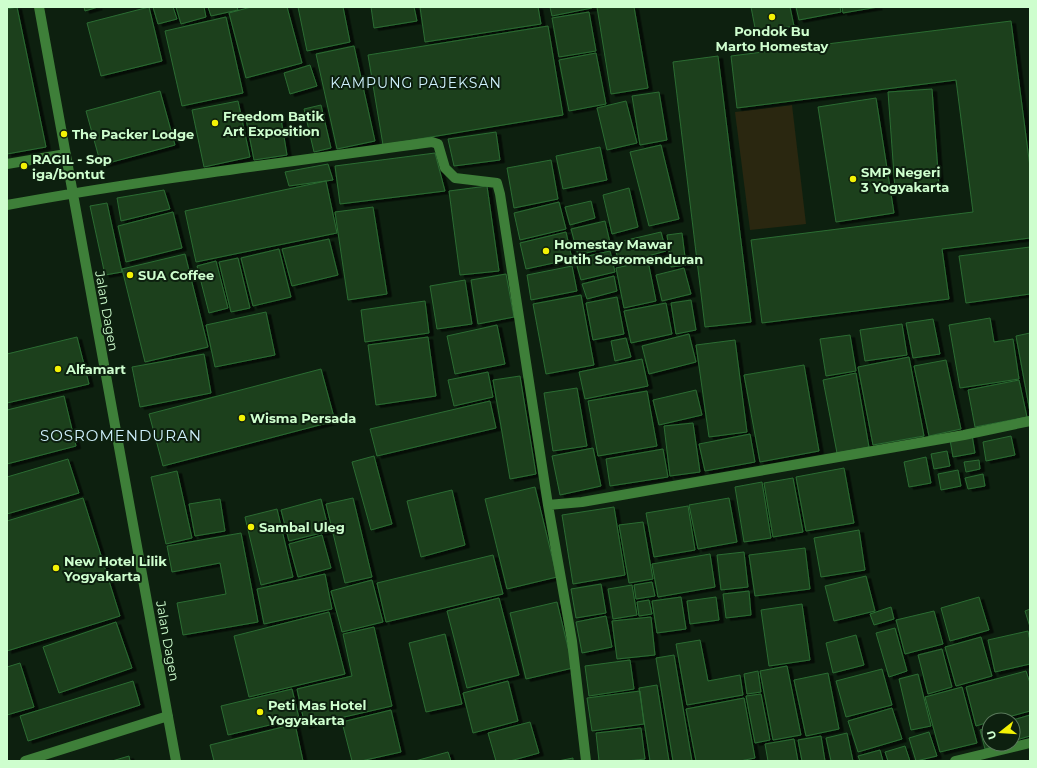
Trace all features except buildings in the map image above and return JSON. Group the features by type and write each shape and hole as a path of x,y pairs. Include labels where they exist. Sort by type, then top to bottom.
{"street":[{"name":"Jalan Dagen","path":"39,7 176,761"},
{"path":"7,205 72,193 179,177 432,142 438,144 445,168 455,178 497,183 500,194 548,506 572,641 586,761"},
{"path":"7,164 66,154"},
{"path":"548,506 964,435 1030,421"},
{"path":"25,761 168,716"},
{"path":"955,761 1030,743"}],"shaded area":[{"path":"792,105 806,224 750,230 735,112"}],"place":[{"name":"Pondok Bu Marto Homestay","path":"772,17"},
{"name":"Freedom Batik Art Exposition","path":"215,123"},
{"name":"The Packer Lodge","path":"64,134"},
{"name":"RAGIL - Sop iga/bontut","path":"24,166"},
{"name":"SMP Negeri 3 Yogyakarta","path":"853,179"},
{"name":"Homestay Mawar Putih Sosromenduran","path":"546,251"},
{"name":"SUA Coffee","path":"130,275"},
{"name":"Alfamart","path":"58,369"},
{"name":"Wisma Persada","path":"242,418"},
{"name":"Sambal Uleg","path":"251,527"},
{"name":"New Hotel Lilik Yogyakarta","path":"56,568"},
{"name":"Peti Mas Hotel Yogyakarta","path":"260,712"}],"district":[{"name":"KAMPUNG PAJEKSAN","path":"416,83"},
{"name":"SOSROMENDURAN","path":"121,436"}]}
